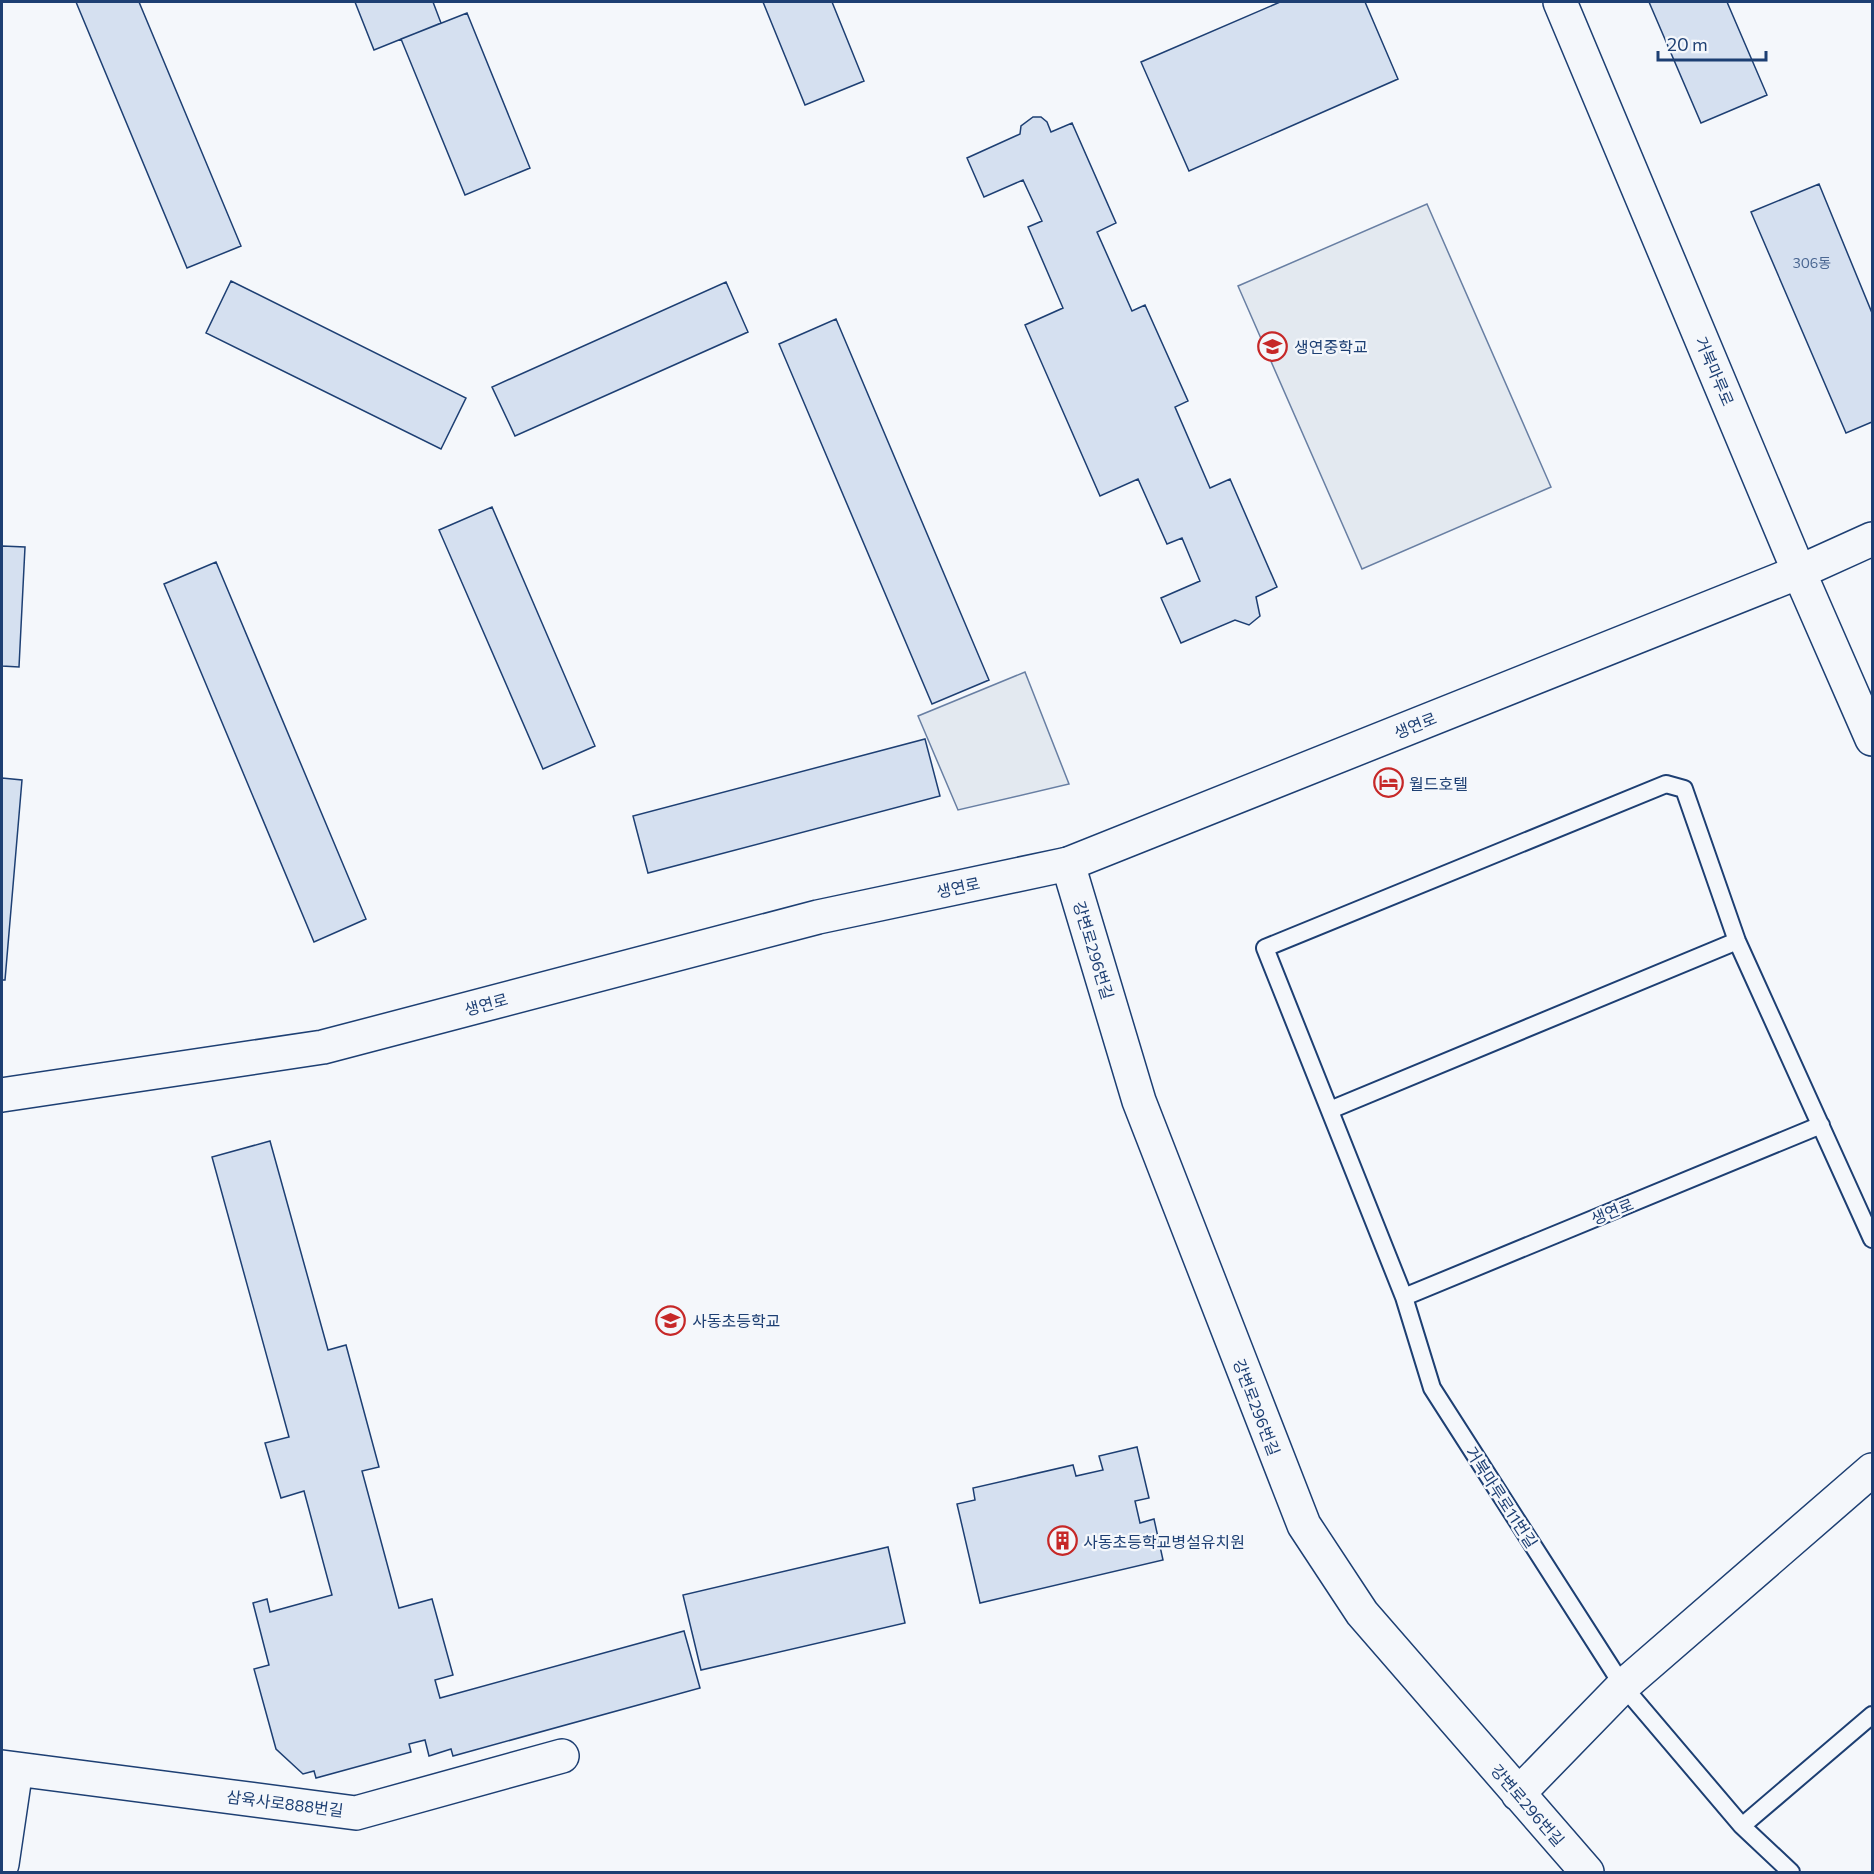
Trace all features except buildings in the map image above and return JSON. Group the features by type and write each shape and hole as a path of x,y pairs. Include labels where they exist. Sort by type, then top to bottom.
{"street":[{"name":"거북마루로","path":"1560,2 1799,572 1872,739"},
{"name":"생연로","path":"2,1095 323,1047 818,917 1068,864 1799,572 1872,539"},
{"name":"강변로296번길","path":"1068,864 1139,1101 1304,1525 1362,1613 1587,1872"},
{"path":"1518,1794 1623,1686 1872,1470"},
{"name":"삼육사로888번길","path":"9,1768 356,1813 562,1756"},
{"path":"2,1864 9,1768"}],"lane":[{"path":"1404,1297 1265,948 1666,784 1684,789 1737,941 1872,1239"},
{"path":"1330,1110 1737,941"},
{"name":"생연로","path":"1404,1297 1821,1125"},
{"name":"거북마루로11번길","path":"1404,1297 1432,1388 1623,1686 1742,1826 1791,1872"},
{"path":"1742,1826 1872,1715"}],"shaded area":[{"path":"1427,204 1551,487 1362,569 1238,286"},
{"path":"1025,672 1069,784 958,810 918,716"}],"place":[{"name":"생연중학교","path":"1273,346"},
{"name":"월드호텔","path":"1388,783"},
{"name":"사동초등학교","path":"671,1320"},
{"name":"사동초등학교병설유치원","path":"1062,1541"}]}
